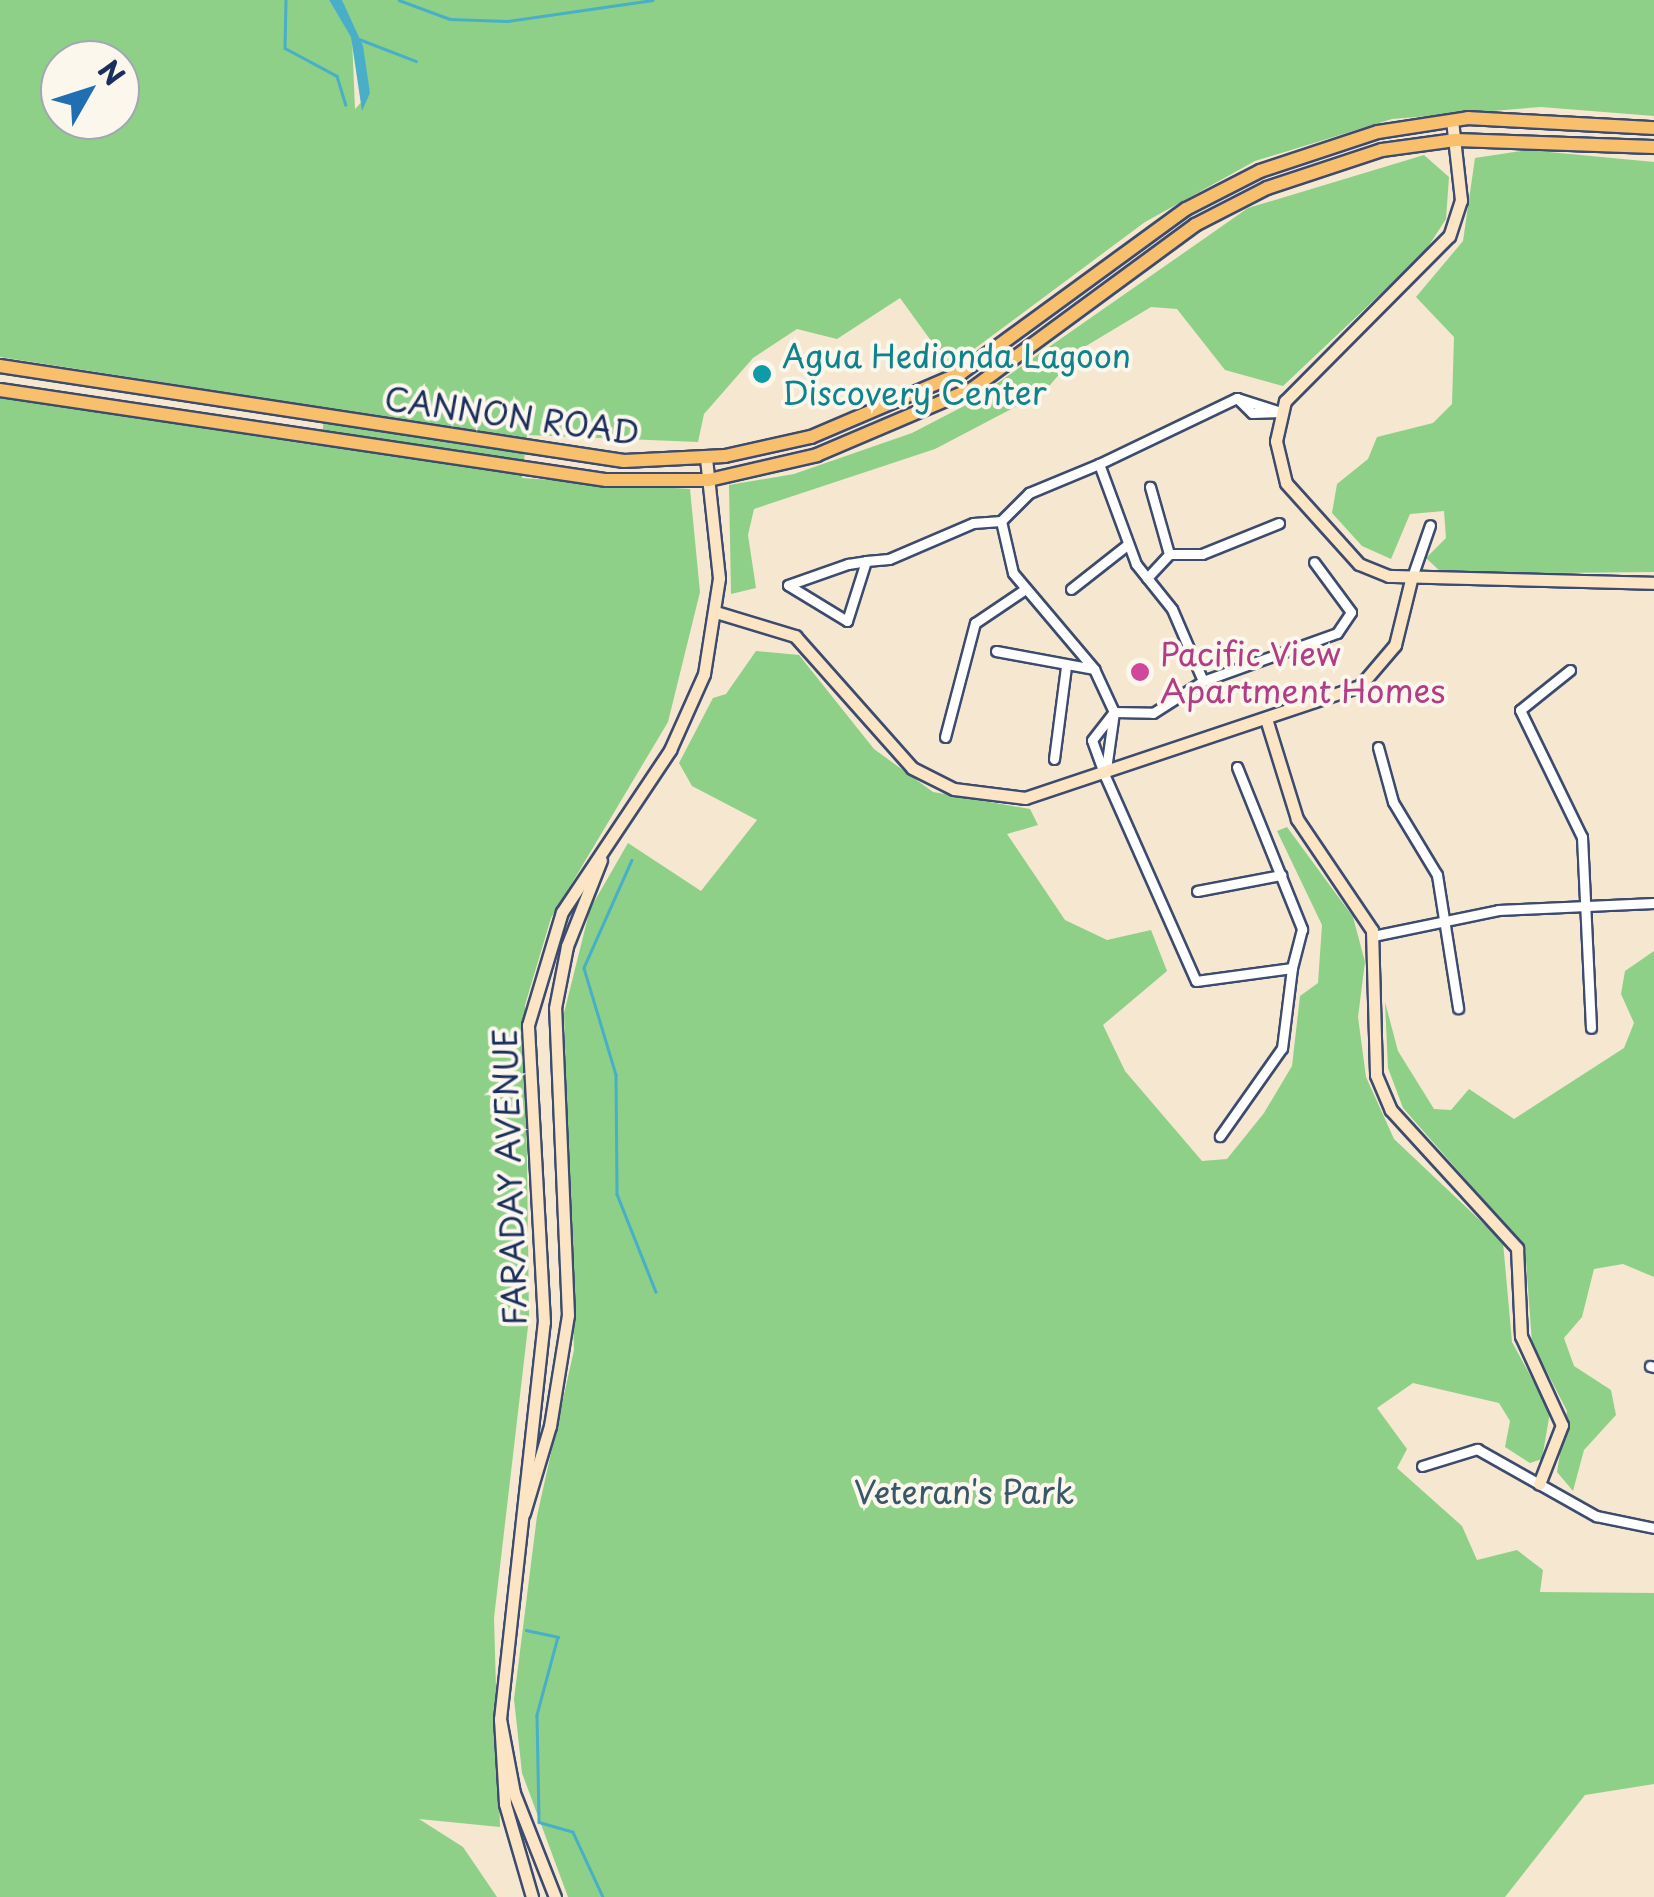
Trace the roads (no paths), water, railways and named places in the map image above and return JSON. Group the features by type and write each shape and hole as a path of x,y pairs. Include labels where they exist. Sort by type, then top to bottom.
{"main road":[{"name":"CANNON ROAD","path":"0,366 528,449 706,458 812,437 962,373 1186,209 1260,170 1378,132 1452,120 1654,128"},
{"name":"CANNON ROAD","path":"0,390 526,469 710,484 817,455 956,396 1195,225 1267,188 1382,150 1455,140 1654,147"}],"street":[{"path":"1452,120 1460,200 1445,243 1309,372 1281,412 1276,441 1286,483 1314,522 1359,564 1412,580 1654,583"},
{"path":"866,561 847,621 788,585 848,564 1001,521 1029,494 1237,398 1252,412 1281,412"},
{"name":"FARADAY AVENUE","path":"532,1897 502,1791 500,1719 544,1322 528,1025 562,912 605,852 685,722 716,612 706,458"},
{"path":"1099,464 1127,545 1203,681"},
{"path":"1150,487 1169,554"},
{"path":"1001,521 1006,556 1024,590 1094,670 1114,712 1105,776"},
{"path":"1147,578 1169,554 1202,554 1279,523"},
{"path":"716,612 796,636 894,751 954,788 1025,798 1105,776 1335,700 1376,671 1395,645 1430,525"},
{"path":"1071,589 1127,545"},
{"path":"1114,712 1153,713 1203,681 1336,633 1351,612 1314,562"},
{"path":"945,737 975,624 1024,590"},
{"path":"996,651 1094,670"},
{"path":"1054,759 1066,666"},
{"path":"1570,670 1520,710 1582,837 1591,1028"},
{"path":"1114,712 1092,740 1196,981 1292,968"},
{"path":"1266,722 1297,819 1373,936 1376,1075 1391,1110 1517,1248 1521,1336 1562,1425 1540,1484"},
{"path":"1378,748 1448,920 1458,1008"},
{"path":"1220,1136 1282,1048 1292,968 1302,929 1238,766"},
{"name":"FARADAY AVENUE","path":"522,1517 550,1426 568,1315 555,1008 567,946 605,852"},
{"path":"1196,890 1281,874"},
{"path":"1373,936 1448,920 1583,902 1654,903"},
{"path":"1422,1466 1476,1449 1596,1516 1654,1528"},
{"name":"FARADAY AVENUE","path":"500,1719 514,1793 555,1897"}],"water":[{"path":"329,0 342,0 363,46 370,93 362,111 351,37"}],"waterway":[{"path":"286,0 285,48 337,76 346,105"},
{"path":"399,0 450,19 507,21 652,0"},
{"path":"359,39 416,61"},
{"path":"632,860 584,968 616,1075 617,1194 656,1292"},
{"path":"526,1630 558,1637 537,1715 539,1822 573,1832 603,1897"}],"place":[{"name":"Agua Hedionda Lagoon Discovery Center","path":"762,374"},
{"name":"Pacific View Apartment Homes","path":"1140,672"}],"park label":[{"name":"Veteran's Park","path":"964,1491"}]}
